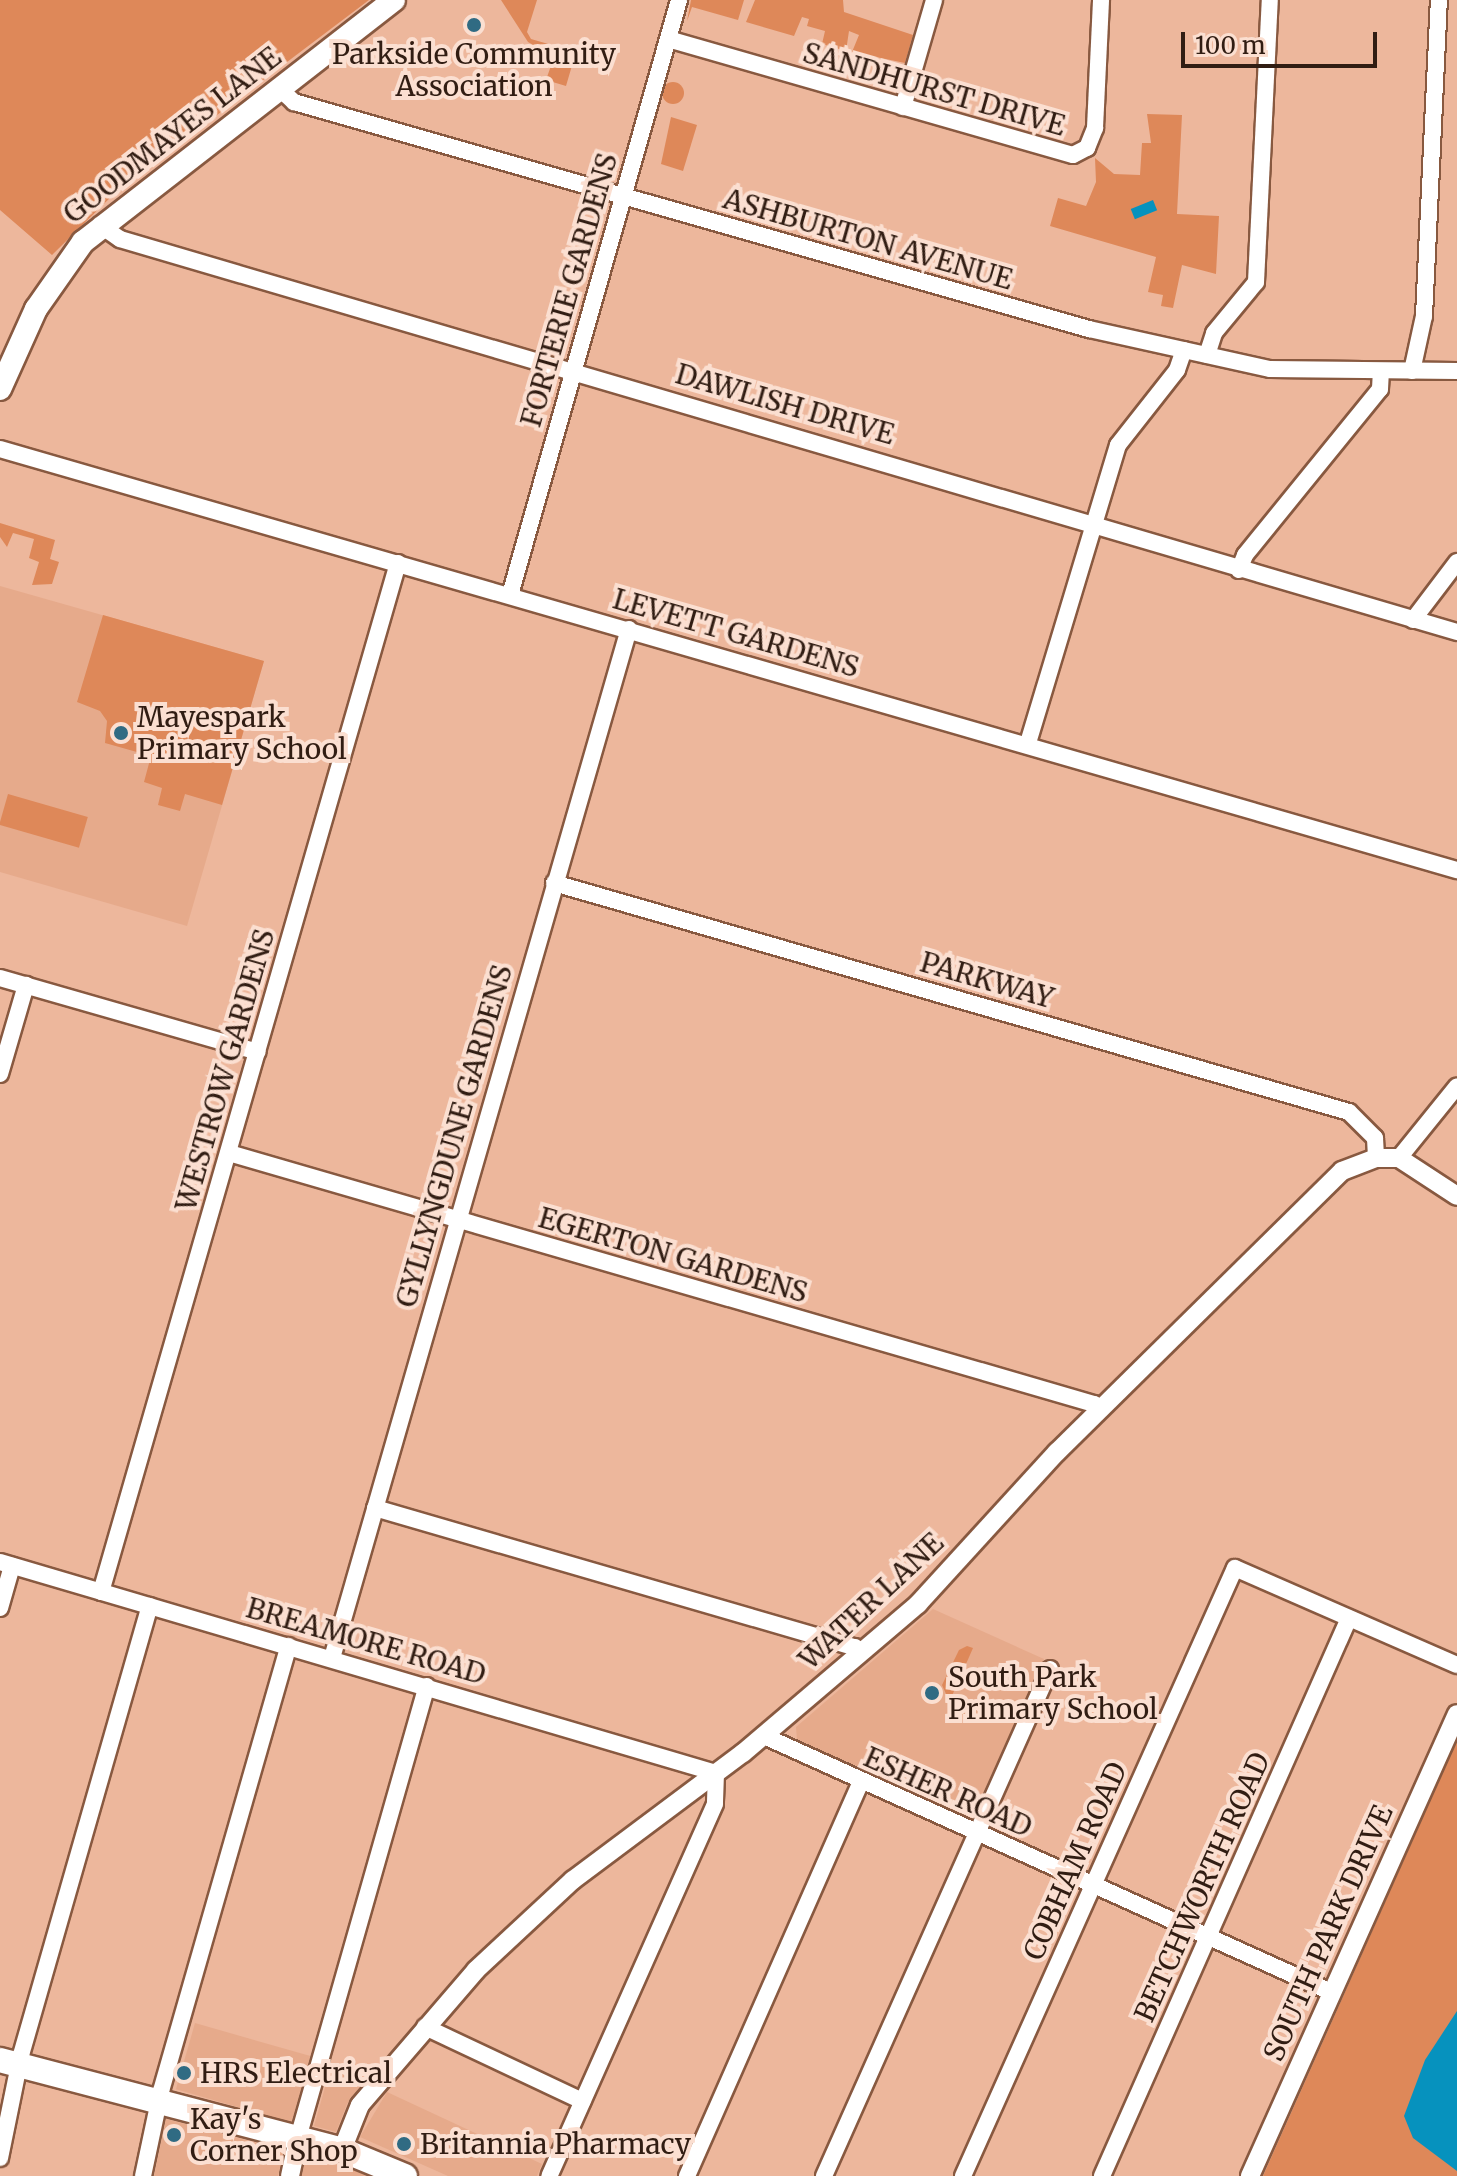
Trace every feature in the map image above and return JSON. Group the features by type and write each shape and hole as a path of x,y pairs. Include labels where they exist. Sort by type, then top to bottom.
{"main road":[{"name":"GOODMAYES LANE","path":"0,389 36,309 57,274 100,225 394,0"},
{"path":"10,2062 342,2150 405,2176"}],"street":[{"name":"FORTERIE GARDENS","path":"510,595 679,0"},
{"path":"903,107 934,0"},
{"name":"SANDHURST DRIVE","path":"668,39 1063,154 1081,153 1095,128 1101,0"},
{"path":"1207,355 1214,333 1256,282 1270,0"},
{"path":"1412,371 1424,316 1439,0"},
{"name":"ASHBURTON AVENUE","path":"279,88 294,102 1089,329 1270,369 1457,371"},
{"name":"DAWLISH DRIVE","path":"100,225 120,239 1457,632"},
{"path":"1028,743 1118,445 1177,370 1184,350"},
{"path":"1239,570 1245,555 1380,389 1381,372"},
{"name":"LEVETT GARDENS","path":"0,449 1028,743 1457,870"},
{"path":"1413,620 1457,562"},
{"name":"WESTROW GARDENS","path":"101,1592 398,563"},
{"name":"GYLLYNGDUNE GARDENS","path":"332,1658 629,629"},
{"name":"PARKWAY","path":"554,883 1349,1112 1375,1138 1376,1158"},
{"path":"0,978 258,1052"},
{"path":"0,1074 26,985"},
{"path":"1457,1086 1399,1158 1457,1196"},
{"name":"EGERTON GARDENS","path":"229,1153 1078,1399 1100,1410"},
{"name":"WATER LANE","path":"342,2150 360,2105 476,1970 573,1880 764,1736 918,1604 1100,1410 1342,1171 1376,1158 1399,1158"},
{"path":"375,1508 855,1647 861,1653"},
{"path":"0,1608 6,1564"},
{"name":"BREAMORE ROAD","path":"6,1564 716,1773"},
{"name":"COBHAM ROAD","path":"963,2176 1235,1568 1349,1618"},
{"path":"0,2158 10,2062 150,1606"},
{"path":"1349,1618 1457,1665"},
{"name":"BETCHWORTH ROAD","path":"1102,2176 1349,1618"},
{"path":"143,2176 159,2101 289,1646"},
{"path":"824,2176 1050,1669"},
{"path":"290,2176 298,2138 427,1686"},
{"name":"SOUTH PARK DRIVE","path":"1250,2176 1457,1714"},
{"name":"ESHER ROAD","path":"764,1736 1331,1992"},
{"path":"549,2176 715,1804 716,1773"},
{"path":"687,2176 861,1782"},
{"path":"425,2027 582,2101"}],"shaded area":[{"path":"0,0 369,0 118,190 52,255 0,210"},
{"path":"501,0 537,0 527,32 531,39 576,52 566,86 546,80 554,57 528,42"},
{"path":"691,0 744,0 738,20 692,7 687,21"},
{"path":"755,0 843,0 844,12 913,35 905,63 852,52 859,35 849,31 846,51 822,44 825,31 807,26 809,19 802,17 794,36 746,22"},
{"path":"673,82 681,85 684,93 681,101 673,104 665,101 662,93 665,85"},
{"path":"1147,114 1182,115 1177,214 1219,216 1216,274 1182,265 1173,308 1161,306 1163,295 1148,292 1156,257 1050,226 1058,198 1086,206 1096,182 1095,158 1114,174 1140,175 1142,143 1151,143"},
{"path":"671,117 697,125 683,171 661,164"},
{"path":"0,523 55,540 50,559 59,562 52,584 32,585 39,562 29,558 34,539 13,533 7,547 0,537"},
{"name":"Mayespark Primary School","path":"0,586 264,661 187,926 0,872"},
{"path":"103,615 264,661 222,805 185,794 180,811 158,805 162,788 144,782 151,756 105,743 107,721 100,711 77,702"},
{"path":"8,794 88,817 79,848 0,825"},
{"name":"South Park Primary School","path":"933,1609 1044,1659 972,1817 797,1740 796,1727"},
{"path":"967,1646 973,1648 951,1698 942,1685 959,1650"},
{"path":"1457,1740 1457,2176 1263,2176 1342,1999"},
{"path":"195,2023 310,2056 291,2122 176,2089"},
{"path":"332,2063 367,2080 347,2104 336,2132 314,2126"},
{"path":"387,2092 542,2164 537,2176 448,2176 360,2137"},
{"path":"166,2119 284,2150 278,2176 154,2176"},
{"path":"305,2154 351,2169 367,2176 300,2176"}],"water":[{"path":"1153,200 1157,210 1135,219 1131,209"},
{"path":"1457,2011 1457,2171 1413,2138 1404,2116 1425,2060"}],"place":[{"name":"Parkside Community Association","path":"474,25"},
{"name":"Mayespark Primary School","path":"121,733"},
{"name":"South Park Primary School","path":"932,1693"},
{"name":"HRS Electrical","path":"184,2073"},
{"name":"Kay's Corner Shop","path":"174,2135"},
{"name":"Britannia Pharmacy","path":"404,2144"}]}
